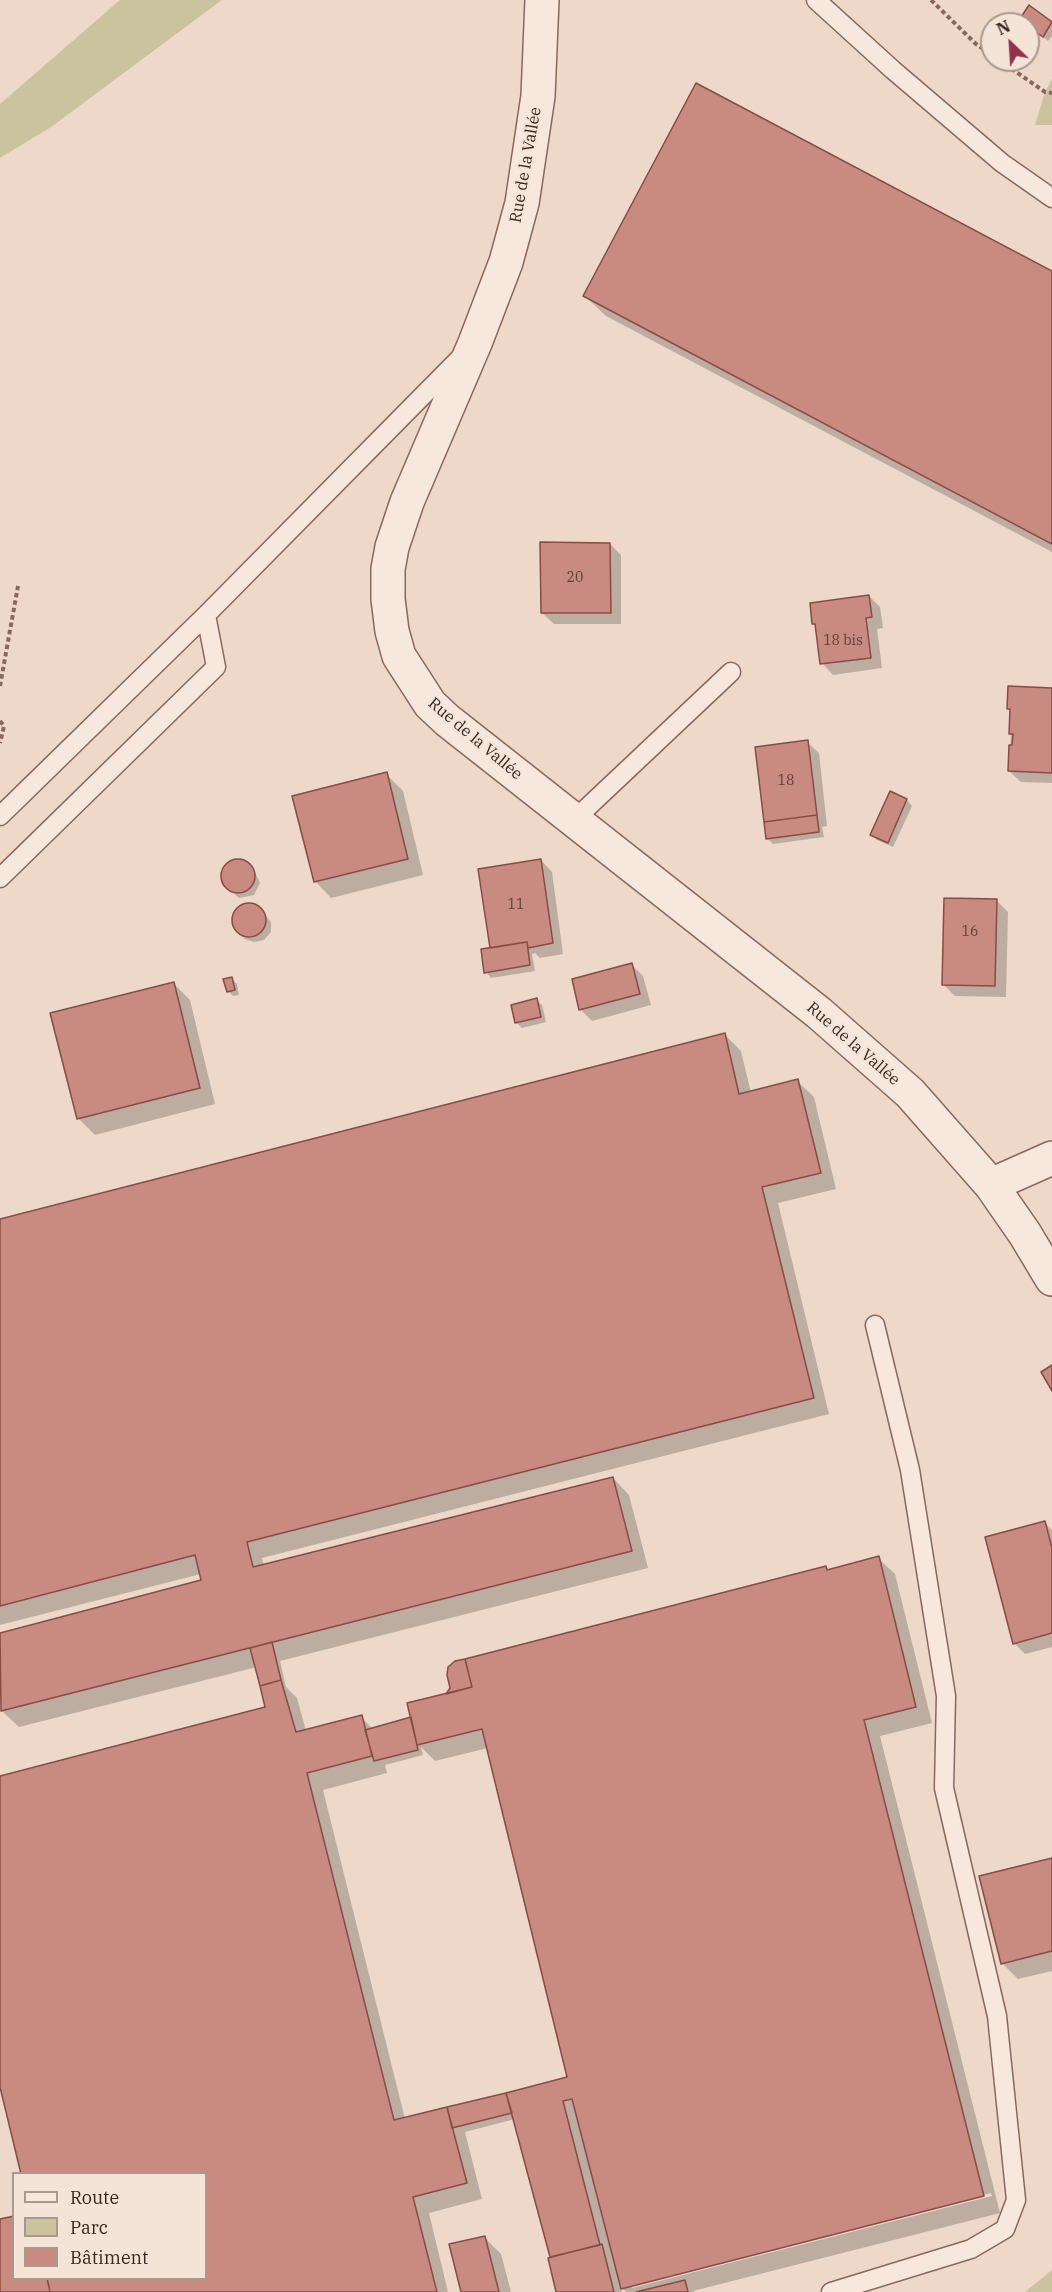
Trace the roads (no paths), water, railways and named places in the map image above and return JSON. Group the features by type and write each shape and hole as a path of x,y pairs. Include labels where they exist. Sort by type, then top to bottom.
{"street":[{"name":"Rue de la Vallée","path":"542,0 538,96 522,203 506,262 407,502 392,547 388,579 392,631 399,656 430,704 827,1020 910,1094 991,1185 1025,1234 1052,1280"},
{"path":"991,1185 1052,1158"}],"lane":[{"path":"816,0 893,70 993,155 1052,198"},
{"path":"0,816 206,615 474,343"},
{"path":"0,878 216,667 206,615"},
{"path":"574,820 731,672"},
{"path":"831,2292 970,2249 1005,2229 1017,2200 998,2016 944,1788 946,1696 910,1470 875,1325"}]}
